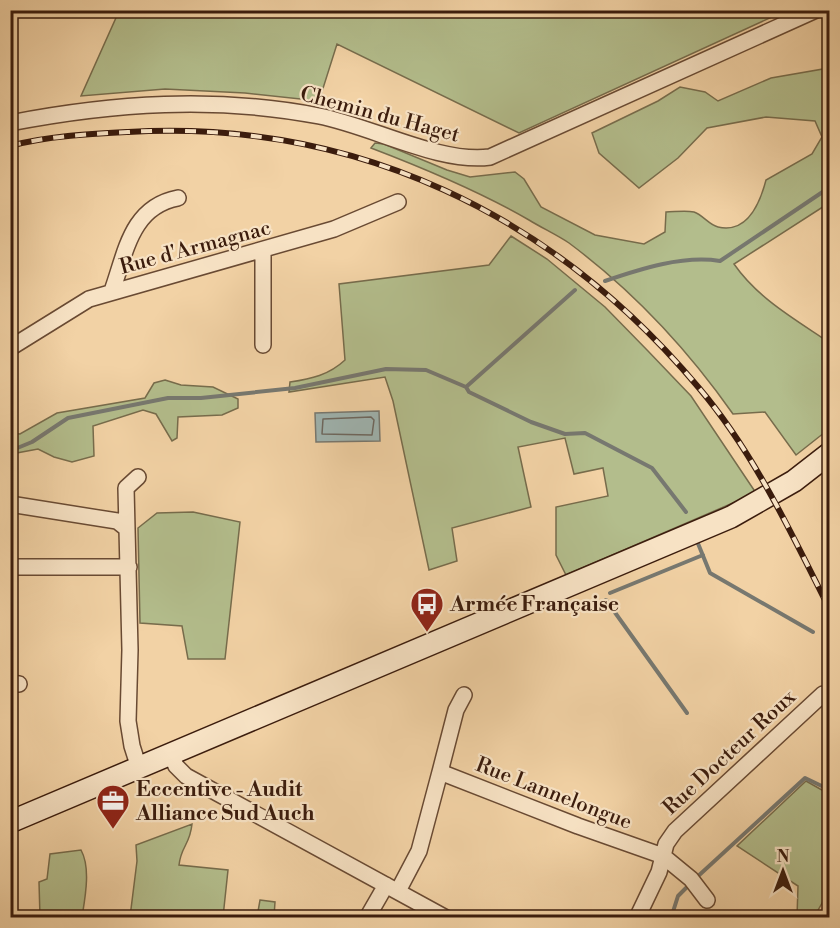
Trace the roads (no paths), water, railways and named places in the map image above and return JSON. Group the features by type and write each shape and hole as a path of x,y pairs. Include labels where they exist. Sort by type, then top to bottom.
{"main road":[{"path":"10,822 731,518 794,481 830,453"}],"street":[{"name":"Chemin du Haget","path":"10,123 124,106 229,104 320,116 358,125 450,156 484,158 504,152 816,10"},
{"path":"112,291 136,225 144,214 161,202 178,198"},
{"name":"Rue d'Armagnac","path":"10,348 77,306 112,291 353,223 398,202"},
{"path":"263,250 263,345"},
{"path":"794,481 830,466"},
{"path":"138,477 126,488 129,567 128,721 132,746 140,768"},
{"path":"10,504 117,521 127,529"},
{"path":"10,567 129,567"},
{"name":"Rue Docteur Roux","path":"637,918 659,872 670,837 685,820 823,694 830,700"},
{"path":"367,918 419,851 456,710 464,695"},
{"path":"171,754 176,766 186,776 446,918"},
{"name":"Rue Lannelongue","path":"440,772 578,826 663,856 692,879 707,900"}],"water":[{"path":"379,411 380,441 316,442 315,413"}],"waterway":[{"path":"605,281 647,268 677,262 720,261 830,187"},
{"path":"466,387 575,290"},
{"path":"10,451 32,442 68,418 168,398 201,398 295,388 386,369 426,370 466,387 469,392 531,422 565,434 585,433 652,468 686,512"},
{"path":"697,541 710,573 813,632"},
{"path":"610,593 703,555"},
{"path":"606,600 687,713"},
{"path":"696,878 805,778 830,790"},
{"path":"671,918 678,896 691,883"}],"railway":[{"path":"10,146 54,138 128,132 212,132 293,142 371,162 445,190 515,228 581,273 642,327 699,388 719,413 755,467 830,610"}],"place":[{"name":"Armée Française","path":"427,633"},
{"name":"Eccentive - Audit Alliance Sud Auch","path":"113,830"}]}
